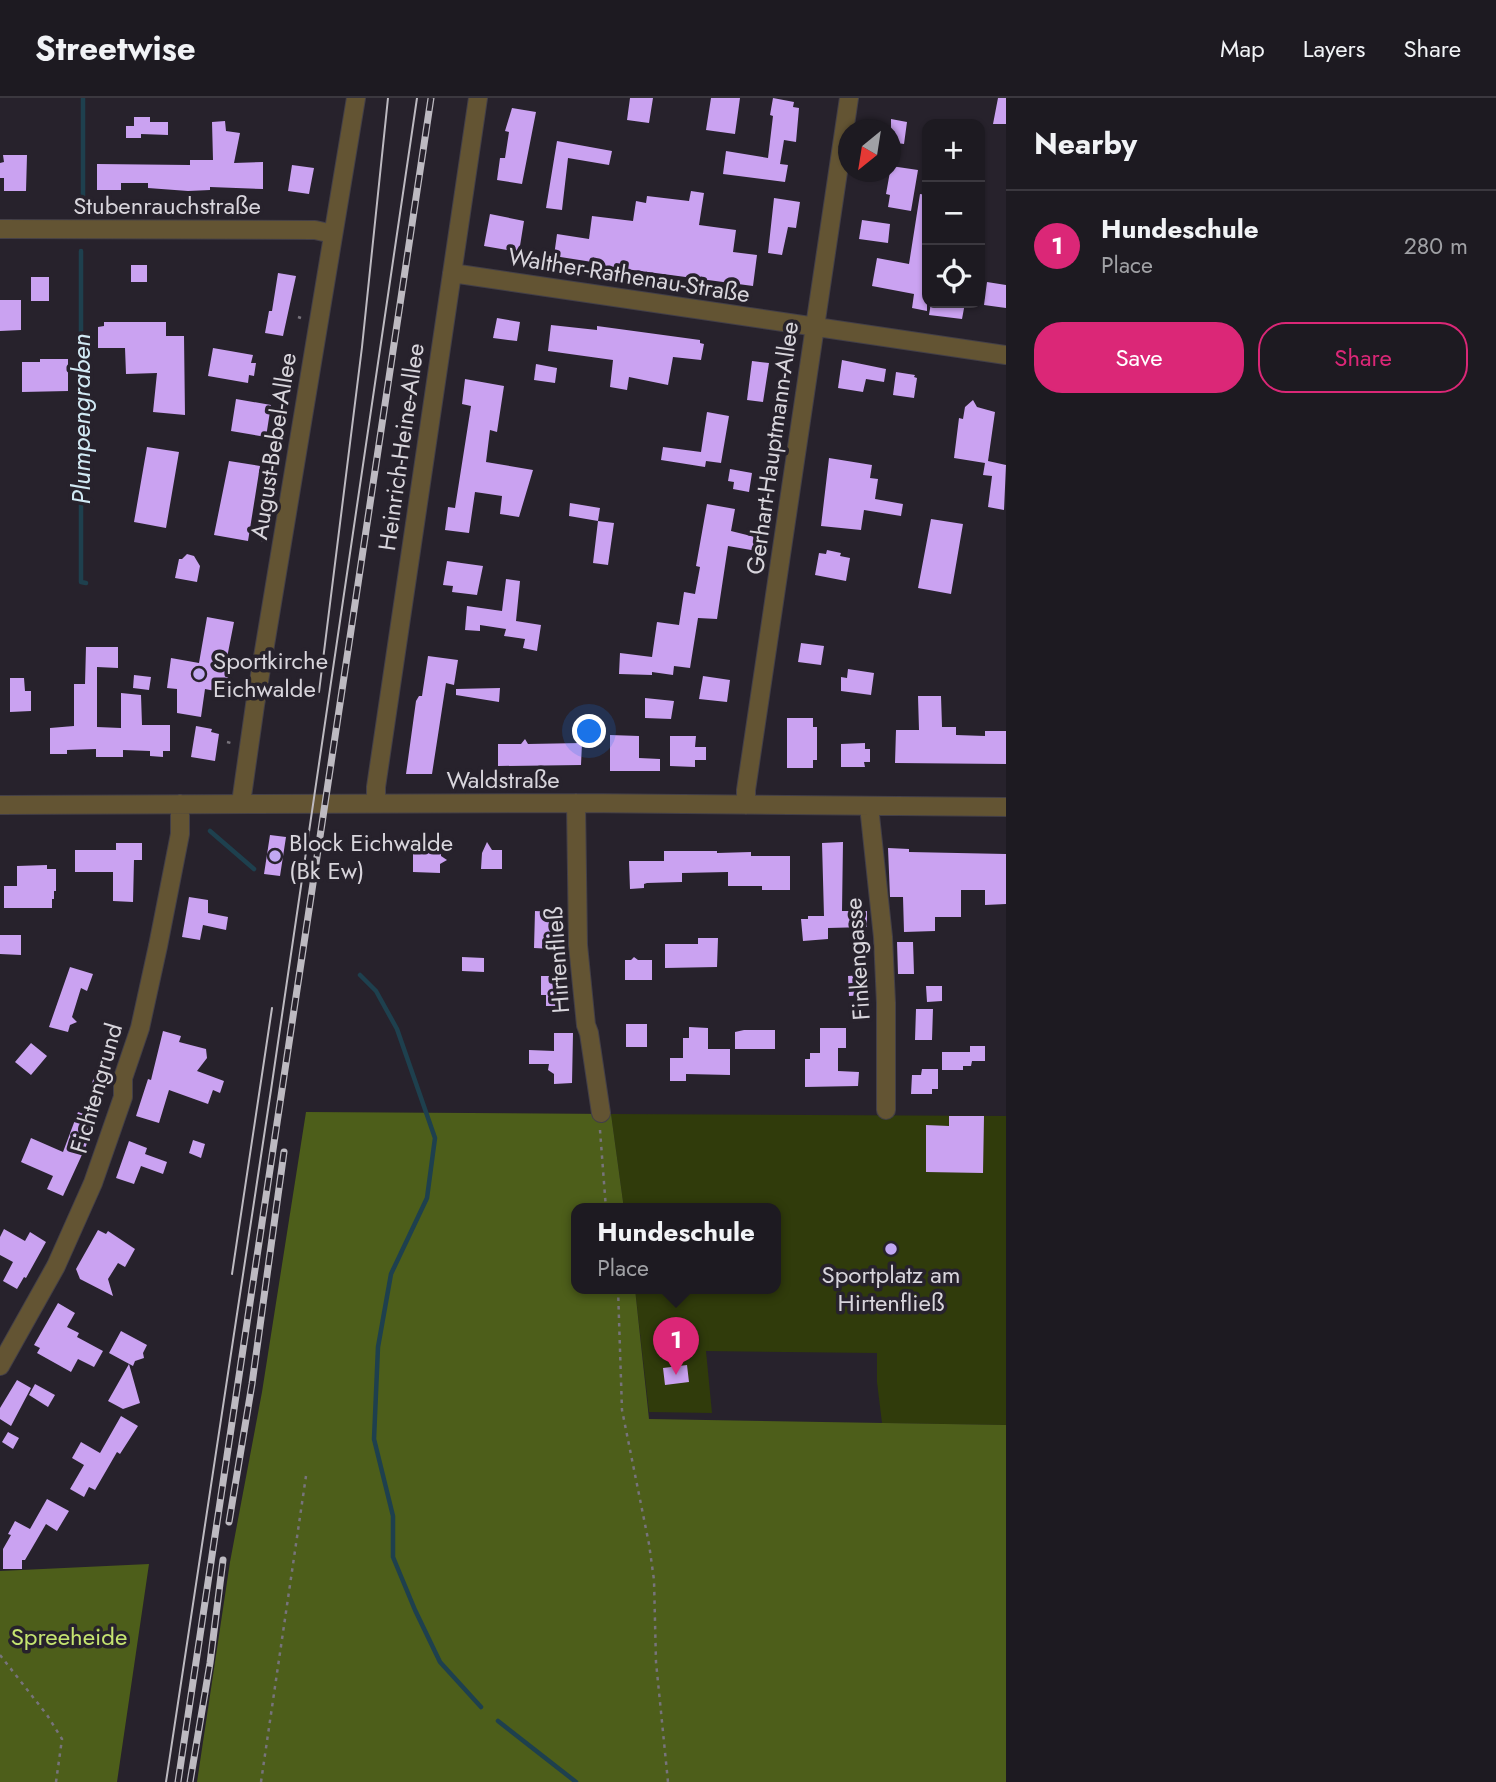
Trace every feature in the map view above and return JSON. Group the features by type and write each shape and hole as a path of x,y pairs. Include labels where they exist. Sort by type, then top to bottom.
{"street":[{"name":"August-Bebel-Allee","path":"241,803 356,98"},
{"name":"Heinrich-Heine-Allee","path":"376,803 376,787 478,98"},
{"name":"Gerhart-Hauptmann-Allee","path":"746,805 746,790 849,98"},
{"name":"Stubenrauchstraße","path":"0,229 316,230 333,233"},
{"name":"Walther-Rathenau-Straße","path":"452,273 1006,355"},
{"name":"Waldstraße","path":"0,804 576,803 1006,807"},
{"name":"Hirtenfließ","path":"576,803 579,958 586,1025 601,1112"},
{"name":"Fichtengrund","path":"0,1366 56,1266 93,1183 123,1097 123,1078 140,1028 159,946 180,834 180,804"},
{"name":"Finkengasse","path":"869,806 884,964 886,1110"}],"path":[{"path":"601,1112 601,1166 605,1203"},
{"path":"618,1294 622,1410 654,1580 656,1662 668,1782"},
{"path":"261,1782 306,1476"},
{"path":"0,1655 47,1715 62,1739 56,1782"}],"green space":[{"path":"306,1112 611,1114 623,1203 571,1203 571,1294 636,1294 649,1419 1006,1425 1006,1782 197,1782 230,1562 262,1392"},
{"name":"Sportplatz am Hirtenfließ","path":"611,1114 1006,1116 1006,1425 882,1423 877,1353 706,1351 712,1413 649,1412 636,1294 781,1294 781,1203 623,1203"},
{"name":"Spreeheide","path":"149,1564 117,1782 0,1782 0,1571"}],"building":[{"path":"630,98 653,98 649,123 627,120"},
{"path":"711,98 740,98 735,134 706,130"},
{"path":"773,98 794,102 793,107 799,108 796,142 784,140 780,164 788,165 785,182 723,174 726,151 768,158"},
{"path":"998,98 1006,98 1006,124 993,124"},
{"path":"512,108 536,112 522,184 497,180 500,158 505,158 509,132 505,131"},
{"path":"134,117 150,117 150,122 168,122 168,135 141,134 141,138 126,138 126,126 134,126"},
{"path":"225,121 226,131 240,133 234,163 263,162 263,189 210,187 210,190 188,191 148,188 148,183 121,183 121,190 97,190 97,164 190,165 190,160 213,160 212,122"},
{"path":"901,121 907,122 904,144 901,144"},
{"path":"557,141 612,151 609,165 568,158 562,210 546,208"},
{"path":"3,155 27,155 26,191 4,191 4,178 0,178"},
{"path":"292,165 314,168 309,194 288,191"},
{"path":"901,167 918,170 911,211 888,207 890,195 886,194 888,182 901,182"},
{"path":"691,191 704,193 699,225 736,230 733,252 757,255 753,286 618,268 554,256 557,234 589,239 592,216 633,221 636,201 646,203 647,196 689,201"},
{"path":"922,194 922,308 927,308 927,311 912,308 914,294 872,286 877,258 909,264"},
{"path":"774,198 800,202 796,228 788,227 782,255 768,253"},
{"path":"490,214 524,221 519,252 484,246"},
{"path":"862,220 890,224 888,243 859,239"},
{"path":"131,265 147,265 147,282 131,282"},
{"path":"278,273 296,276 283,336 265,333 269,311 272,311"},
{"path":"31,277 49,277 49,301 31,301"},
{"path":"987,282 1006,285 1006,308 985,305"},
{"path":"0,300 21,300 21,330 0,331"},
{"path":"930,308 964,308 962,319 929,315"},
{"path":"497,318 520,322 517,341 493,338"},
{"path":"104,322 166,322 166,336 184,336 185,415 153,412 157,373 126,374 125,348 98,348 98,327 104,326"},
{"path":"551,325 597,330 597,326 700,340 700,343 704,344 701,360 673,357 668,385 629,377 627,390 610,387 613,360 548,351"},
{"path":"213,348 253,355 251,363 256,363 254,376 249,375 248,383 208,376"},
{"path":"40,359 68,359 68,391 22,392 22,362 40,362"},
{"path":"842,360 886,369 884,382 866,379 863,392 838,388"},
{"path":"752,361 769,363 763,402 747,400"},
{"path":"536,364 557,368 555,383 534,380"},
{"path":"896,372 915,375 917,378 914,398 893,395"},
{"path":"465,379 504,386 497,432 490,430 486,462 533,470 519,517 500,514 502,496 475,492 469,533 445,530 448,507 455,508 471,406 462,404"},
{"path":"236,399 271,405 266,437 231,431"},
{"path":"973,400 977,407 995,412 988,461 1006,465 1004,510 988,507 992,476 983,475 985,463 954,458 959,418 963,419 965,407"},
{"path":"707,412 729,416 721,463 706,461 705,467 661,460 663,447 701,452"},
{"path":"147,447 179,452 166,528 134,522"},
{"path":"829,458 872,465 870,478 878,479 875,499 903,504 901,516 864,510 861,530 821,526"},
{"path":"229,461 260,466 248,541 214,535"},
{"path":"730,469 752,473 749,492 733,489 734,482 728,481"},
{"path":"570,503 600,508 598,521 569,516"},
{"path":"707,504 735,509 731,531 759,538 757,551 728,546 717,619 698,618 690,668 674,666 673,675 652,672 652,675 619,674 620,653 652,657 657,622 679,625 684,592 695,594 700,567 696,566"},
{"path":"931,519 963,524 951,594 918,588"},
{"path":"598,521 614,523 608,565 593,563"},
{"path":"827,550 850,558 846,581 815,575 819,553 826,554"},
{"path":"187,554 194,556 200,566 197,582 175,578 179,559"},
{"path":"447,561 483,566 477,595 452,592 453,586 443,585"},
{"path":"506,579 520,581 516,621 541,625 537,651 523,648 525,639 504,636 506,629 480,625 480,631 465,630 467,606 502,611"},
{"path":"207,617 234,622 225,668 230,668 225,693 205,689 201,717 177,713 177,689 167,688 171,658 199,663"},
{"path":"801,643 824,646 821,665 798,662"},
{"path":"86,647 118,647 118,668 97,667 97,727 121,728 121,693 141,695 142,725 170,725 170,751 163,751 163,757 150,756 150,751 123,750 123,757 96,757 96,749 67,750 67,754 50,754 50,728 74,726 74,684 85,684"},
{"path":"428,656 458,660 454,685 446,683 432,774 406,774 416,701 422,696"},
{"path":"848,669 874,673 871,695 841,691 841,677 847,678"},
{"path":"134,675 151,677 149,690 133,688"},
{"path":"703,676 730,680 727,702 699,699"},
{"path":"10,678 24,678 25,691 31,691 31,711 10,712"},
{"path":"500,688 499,702 456,695 456,689"},
{"path":"918,696 941,696 942,727 956,727 956,735 985,736 985,731 1006,731 1006,764 895,763 896,730 919,730"},
{"path":"645,698 674,701 671,719 645,718"},
{"path":"787,718 813,718 813,727 817,727 817,760 813,760 813,768 787,768"},
{"path":"196,726 212,729 211,732 219,734 215,761 191,757"},
{"path":"610,735 639,736 639,758 660,759 660,771 610,771"},
{"path":"670,736 696,736 695,747 706,747 706,760 695,760 695,767 670,766"},
{"path":"525,739 528,744 582,743 581,765 498,766 498,744 521,744"},
{"path":"865,743 865,749 870,749 870,762 864,762 865,767 841,767 841,744"},
{"name":"Block Eichwalde (Bk Ew)","path":"270,835 286,837 280,876 264,874"},
{"path":"487,842 492,850 502,850 502,869 481,869 482,853"},
{"path":"843,842 842,911 867,911 867,927 828,928 828,939 803,941 801,919 824,916 822,843"},
{"path":"116,843 142,843 142,860 134,860 133,902 113,901 113,872 75,872 75,850 116,850"},
{"path":"413,848 441,849 441,856 447,860 440,864 440,873 413,872"},
{"path":"888,848 909,849 909,852 1006,854 1006,904 985,905 985,890 961,890 961,917 935,917 935,931 904,932 903,897 890,897"},
{"path":"664,851 751,852 751,856 790,856 790,890 762,890 762,886 728,886 728,872 682,873 682,882 647,883 644,888 630,889 629,861 664,861"},
{"path":"47,865 47,869 56,869 56,891 52,908 4,908 4,886 17,886 17,866"},
{"path":"189,897 208,900 208,913 228,917 226,930 203,925 200,940 182,937"},
{"path":"535,911 554,912 553,949 534,948"},
{"path":"0,935 21,935 21,955 0,954"},
{"path":"698,938 718,938 717,967 665,968 665,944 698,944"},
{"path":"897,942 913,942 914,974 898,974"},
{"path":"462,957 484,958 484,972 462,971"},
{"path":"634,957 638,960 652,960 652,980 625,980 625,960"},
{"path":"70,967 93,974 87,991 81,988 72,1017 77,1022 70,1025 68,1032 49,1027"},
{"path":"866,975 867,995 849,996 848,976"},
{"path":"541,976 562,976 561,1006 546,1006 546,995 541,995"},
{"path":"926,986 942,986 942,1001 927,1002"},
{"path":"916,1009 933,1009 932,1040 915,1040"},
{"path":"626,1024 647,1024 647,1047 626,1047"},
{"path":"689,1027 708,1028 708,1049 730,1049 730,1075 686,1074 686,1081 670,1081 670,1058 683,1058 683,1038 689,1038"},
{"path":"820,1028 846,1028 846,1048 838,1048 838,1071 859,1072 858,1086 805,1087 805,1059 810,1059 810,1053 820,1053"},
{"path":"775,1030 775,1049 735,1049 735,1032"},
{"path":"163,1031 181,1036 179,1042 206,1049 207,1058 197,1071 224,1081 220,1093 213,1090 208,1104 169,1090 159,1123 136,1116 148,1079 151,1080"},
{"path":"554,1033 573,1033 572,1083 554,1084 554,1074 548,1070 549,1064 529,1064 529,1050 554,1051"},
{"path":"31,1043 47,1056 31,1075 15,1062"},
{"path":"970,1046 985,1046 985,1061 972,1061 971,1066 963,1066 963,1070 942,1070 942,1052 970,1052"},
{"path":"922,1069 938,1069 938,1089 932,1089 932,1094 911,1094 912,1075 921,1075"},
{"path":"95,1074 108,1078 102,1094 90,1089"},
{"path":"78,1112 95,1118 86,1146 63,1196 47,1189 53,1176 21,1162 31,1138 63,1152"},
{"path":"949,1116 984,1116 983,1173 926,1172 926,1125 949,1126"},
{"path":"193,1140 205,1144 201,1158 189,1153"},
{"path":"129,1141 147,1148 145,1154 167,1162 163,1174 141,1166 134,1184 116,1178"},
{"path":"4,1229 25,1241 30,1232 46,1242 17,1289 3,1281 13,1262 0,1255 0,1237"},
{"path":"98,1230 106,1234 108,1231 135,1249 125,1267 118,1263 108,1279 113,1296 80,1279 76,1269"},
{"path":"58,1303 75,1313 67,1327 79,1333 77,1337 103,1351 94,1367 78,1359 71,1372 37,1353 40,1348 34,1345"},
{"path":"121,1331 147,1345 144,1358 135,1361 133,1366 109,1353"},
{"path":"129,1364 140,1403 123,1409 108,1401"},
{"path":"687,1365 689,1382 665,1385 663,1368"},
{"path":"17,1380 31,1388 11,1426 0,1419 0,1408"},
{"path":"35,1384 55,1395 48,1407 29,1395"},
{"path":"121,1416 138,1426 120,1454 117,1452 95,1490 89,1487 84,1497 70,1489 84,1465 72,1458 81,1442 100,1453"},
{"path":"8,1432 19,1438 13,1449 2,1442"},
{"path":"47,1499 69,1511 57,1531 46,1524 25,1560 22,1560 22,1569 3,1569 3,1549 15,1521 30,1529"}],"waterway":[{"name":"Plumpengraben","path":"83,98 83,200"},
{"name":"Plumpengraben","path":"81,251 81,582 86,583"},
{"name":"Plumpengraben","path":"210,831 254,869"},
{"name":"Plumpengraben","path":"360,975 376,991 397,1029 435,1138 427,1198 391,1274 378,1347 374,1439 393,1516 393,1557 440,1662 481,1707"},
{"name":"Plumpengraben","path":"498,1721 576,1782"}],"tram line":[{"path":"319,692 362,347 388,98"},
{"path":"166,1782 417,98"},
{"path":"232,1274 272,1008"}],"railway":[{"path":"178,1782 431,98"},
{"path":"229,1522 252,1384 284,1152"},
{"path":"190,1782 210,1663 223,1560"}],"place":[{"name":"Sportkirche Eichwalde","path":"199,674"},
{"name":"Block Eichwalde (Bk Ew)","path":"275,856"},
{"name":"Sportplatz am Hirtenfließ","path":"891,1249"},
{"name":"Hundeschule","path":"676,1375"}]}
